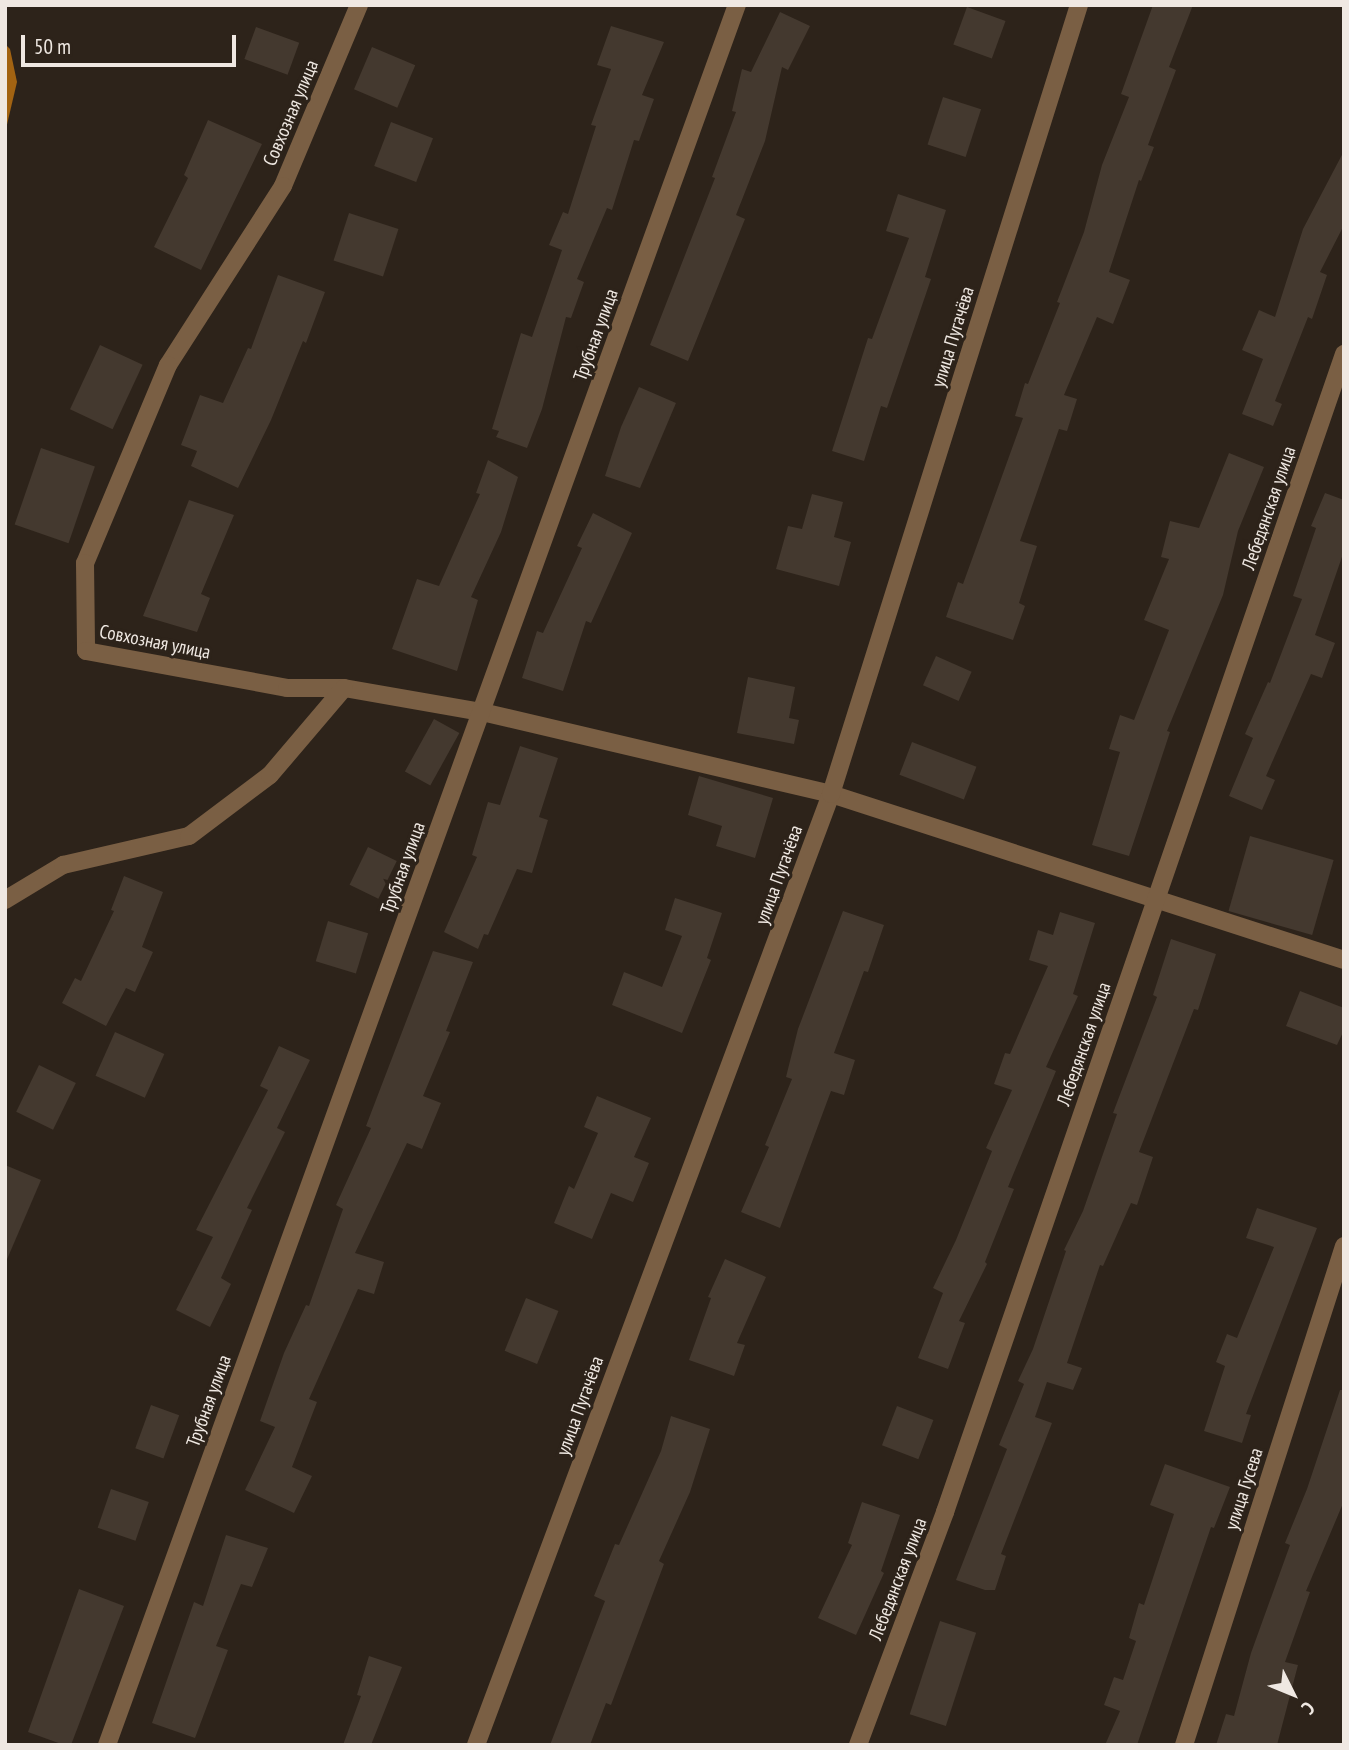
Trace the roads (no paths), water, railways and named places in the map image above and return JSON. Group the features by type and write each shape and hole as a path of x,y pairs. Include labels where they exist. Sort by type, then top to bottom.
{"street":[{"name":"Совхозная улица","path":"344,688 287,688 86,650 85,563 168,365 283,186 359,5"},
{"name":"Трубная улица","path":"107,1745 737,5"},
{"name":"улица Пугачёва","path":"476,1745 831,794 1079,5"},
{"name":"Лебедянская улица","path":"858,1745 945,1512 1344,354"},
{"path":"5,900 63,864 189,836 270,775 344,688 482,712 831,794 1344,960"},
{"name":"улица Гусева","path":"1184,1745 1344,1246"}]}
